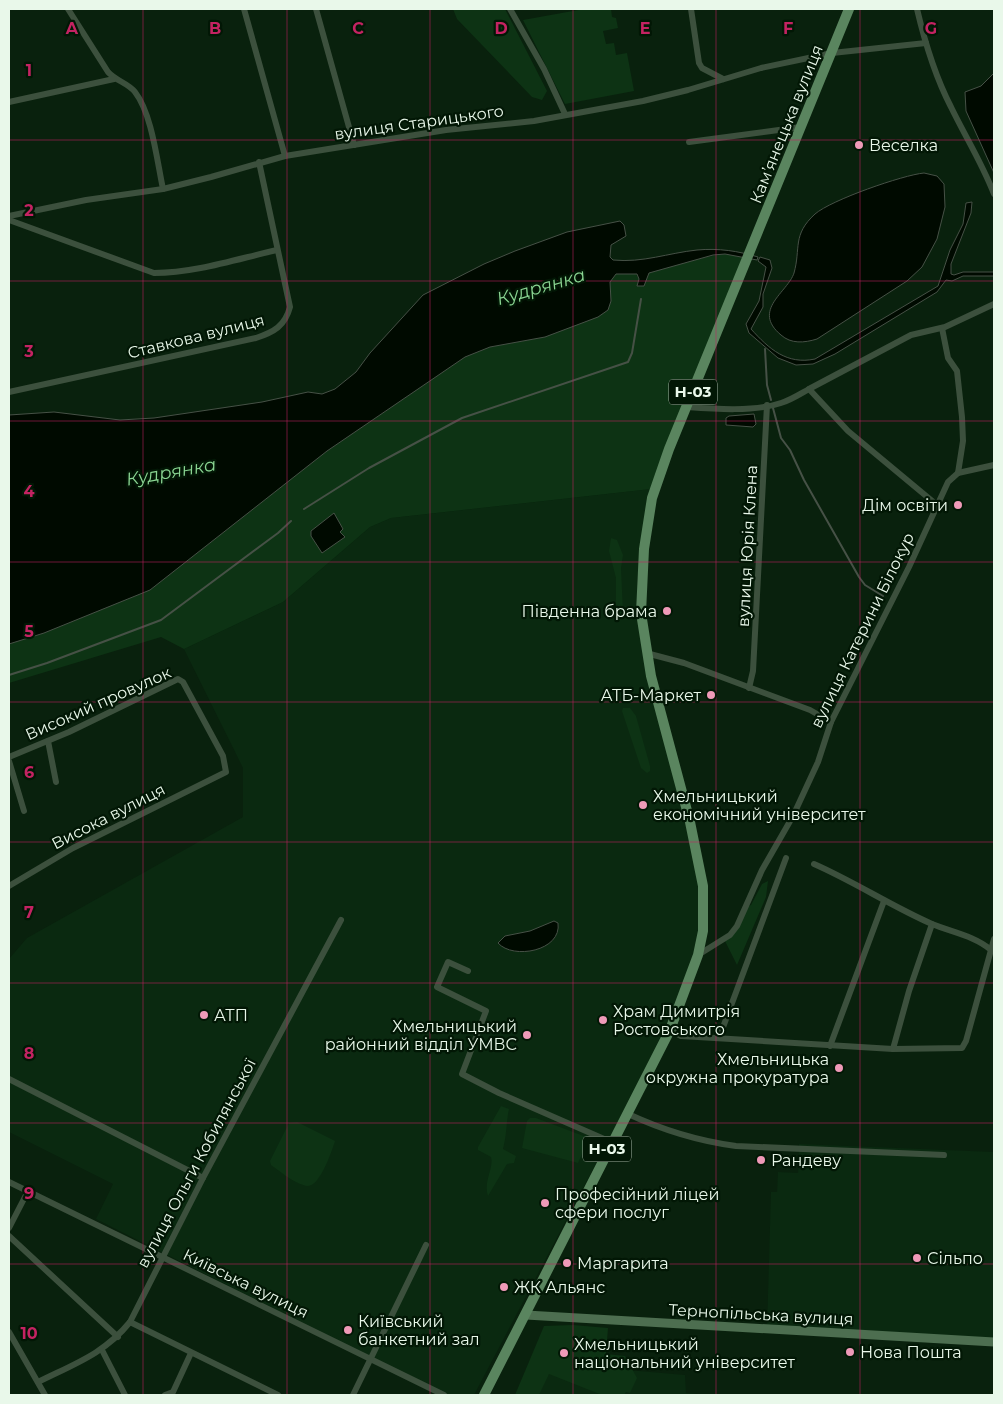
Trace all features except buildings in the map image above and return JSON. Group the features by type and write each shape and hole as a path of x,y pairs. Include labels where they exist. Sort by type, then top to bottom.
{"main road":[{"name":"Камʼянецька вулиця","path":"686,407 849,9"},
{"name":"Н-03","path":"484,1395 526,1315 611,1142 670,1030 698,956 703,931 703,886 692,831 646,653 640,583 644,546 654,490 686,407"},
{"name":"Тернопільська вулиця","path":"526,1315 994,1342"}],"street":[{"path":"68,9 114,79 126,84 139,98 145,111 163,189"},
{"path":"244,9 285,156"},
{"path":"316,9 354,145"},
{"path":"510,9 544,69 565,114"},
{"path":"691,9 699,64 702,68 723,79"},
{"path":"917,9 935,74 950,107 984,167 994,194"},
{"name":"вулиця Старицького","path":"9,216 86,200 163,189 212,178 258,162 285,156 446,130 534,120 643,101 723,79 832,53 926,43"},
{"path":"9,102 114,79"},
{"path":"689,142 801,127"},
{"name":"Ставкова вулиця","path":"9,392 153,362 271,333 281,326 287,317 290,307 258,162"},
{"path":"18,214 17,220 19,224"},
{"path":"9,220 154,273 170,273 210,266 277,250"},
{"path":"686,407 767,406 781,403 911,336 942,328 994,304"},
{"path":"942,328 948,358 957,371 963,430 958,473 994,465"},
{"path":"809,389 848,431 938,505"},
{"name":"вулиця Юрія Клена","path":"749,688 753,671 767,406"},
{"name":"вулиця Катерини Білокур","path":"698,956 730,935 739,922 762,870 793,816 818,762 831,722 948,482 958,473"},
{"path":"646,653 684,663 810,710 831,722"},
{"name":"Високий провулок","path":"9,757 48,741 178,679 183,682 224,756 226,772 222,774"},
{"path":"48,741 56,782"},
{"path":"9,761 24,811"},
{"name":"Висока вулиця","path":"9,886 73,848 222,774"},
{"path":"719,1038 786,858"},
{"path":"814,864 849,880 884,901 932,924 983,943 992,950"},
{"path":"830,1046 884,901"},
{"name":"вулиця Ольги Кобилянської","path":"38,1382 102,1350 118,1337 130,1322 162,1256 341,920"},
{"path":"894,1049 910,991 932,924"},
{"path":"670,1030 681,1036 830,1046 952,1050 962,1048 966,1041 994,940"},
{"path":"468,971 448,962 437,987 486,1011 462,1074 611,1142"},
{"path":"9,1079 203,1178"},
{"path":"626,1113 662,1128 717,1144 766,1148 944,1154"},
{"name":"Київська вулиця","path":"9,1182 444,1395"},
{"path":"9,1228 28,1191"},
{"path":"9,1236 118,1337"},
{"path":"353,1395 426,1245"},
{"path":"130,1322 278,1395"},
{"path":"9,1332 45,1395"},
{"path":"102,1350 125,1395"},
{"path":"166,1395 175,1394 191,1353"}],"shaded area":[{"path":"453,9 505,9 547,91 542,100 532,97 457,19"},
{"path":"584,9 611,9 612,17 616,18 618,28 603,31 606,44 614,43 616,55 627,53 634,91 565,104 523,20"},
{"path":"725,254 744,257 651,489 391,518 370,527 283,602 184,649 161,637 9,683 9,644 44,633 150,590 327,451 465,357 490,347 545,337 611,300 610,282 616,274 635,273 639,279 646,279 648,273 654,270"},
{"path":"651,489 641,545 637,583 638,614 700,886 700,931 695,955 667,1029 474,1395 445,1395 96,1219 113,1184 9,1132 9,959 27,938 243,817 243,768 184,649 283,602 370,527 391,518"},
{"path":"611,538 617,540 623,555 621,568 623,612 619,615 616,613 616,578 609,551"},
{"path":"623,708 630,708 636,716 650,766 650,771 647,773 641,768 622,711"},
{"path":"768,881 766,897 737,965 725,941 747,907 751,905 762,884"},
{"path":"501,1106 509,1109 503,1149 516,1156 514,1163 507,1164 488,1196 487,1186 492,1161 491,1157 478,1150 478,1147"},
{"path":"530,1118 536,1118 589,1138 578,1163 522,1148 527,1121"},
{"path":"297,1122 335,1141 321,1174 317,1180 308,1186 289,1178 271,1165 270,1161 289,1123"},
{"path":"799,1144 994,1152 994,1342 767,1329 771,1192 777,1192 778,1172 798,1173"},
{"name":"Хмельницький національний університет","path":"573,1325 608,1328 606,1354 625,1356 637,1378 630,1393 626,1392 624,1395 602,1395 549,1374 539,1395 515,1395 544,1326"},
{"name":"Хмельницький національний університет","path":"541,1338 593,1367 685,1375 686,1393 708,1395 515,1395"}],"water":[{"path":"994,73 994,173 966,111 965,92 981,86"},
{"path":"924,173 937,176 944,184 945,207 937,239 922,267 907,281 817,339 798,342 789,340 781,335 773,326 770,309 794,273 800,235 815,214 823,208 851,195 900,178"},
{"path":"972,202 971,213 951,264 951,274 994,272 994,276 963,276 952,281 946,280 937,292 835,354 813,364 796,365 778,358 749,333 746,324 759,301 766,267 758,261 760,257 770,260 772,268 763,294 763,307 751,329 779,354 796,360 815,359 938,286 950,250 963,224 966,203"},
{"name":"Кудрянка","path":"620,221 624,225 626,236 611,245 610,257 613,260 645,259 705,249 728,250 758,257 757,260 725,254 713,255 649,273 644,286 637,286 639,279 637,274 616,274 610,282 611,301 608,310 598,317 545,337 490,347 465,357 327,451 150,590 44,633 9,644 9,415 54,412 120,420 154,418 262,402 308,392 322,394 335,389 356,372 370,353 423,295 484,264 515,251 567,232"},
{"path":"754,414 756,424 753,427 726,425 726,418 729,416"},
{"path":"334,513 343,529 340,532 345,537 322,553 311,536 311,531"},
{"path":"554,921 558,923 557,933 545,946 535,950 525,952 514,951 498,943 505,936 530,931"}],"waterway":[{"path":"304,509 369,468 462,418 628,362 632,353 641,299"},
{"path":"765,349 767,385 771,400"},
{"path":"773,408 781,438 790,450 804,480 859,577 865,585 883,596"},
{"path":"9,675 47,663 161,620 278,533 291,521"}],"place":[{"name":"Веселка","path":"859,145"},
{"name":"Дім освіти","path":"958,505"},
{"name":"Південна брама","path":"667,611"},
{"name":"АТБ-Маркет","path":"711,695"},
{"name":"Хмельницький економічний університет","path":"643,805"},
{"name":"АТП","path":"204,1015"},
{"name":"Храм Димитрія Ростовського","path":"603,1020"},
{"name":"Хмельницький районний відділ УМВС","path":"527,1035"},
{"name":"Хмельницька окружна прокуратура","path":"839,1068"},
{"name":"Рандеву","path":"761,1160"},
{"name":"Професійний ліцей сфери послуг","path":"545,1203"},
{"name":"Сільпо","path":"917,1258"},
{"name":"Маргарита","path":"567,1263"},
{"name":"ЖК Альянс","path":"504,1287"},
{"name":"Київський банкетний зал","path":"348,1330"},
{"name":"Нова Пошта","path":"850,1352"},
{"name":"Хмельницький національний університет","path":"564,1353"}]}
